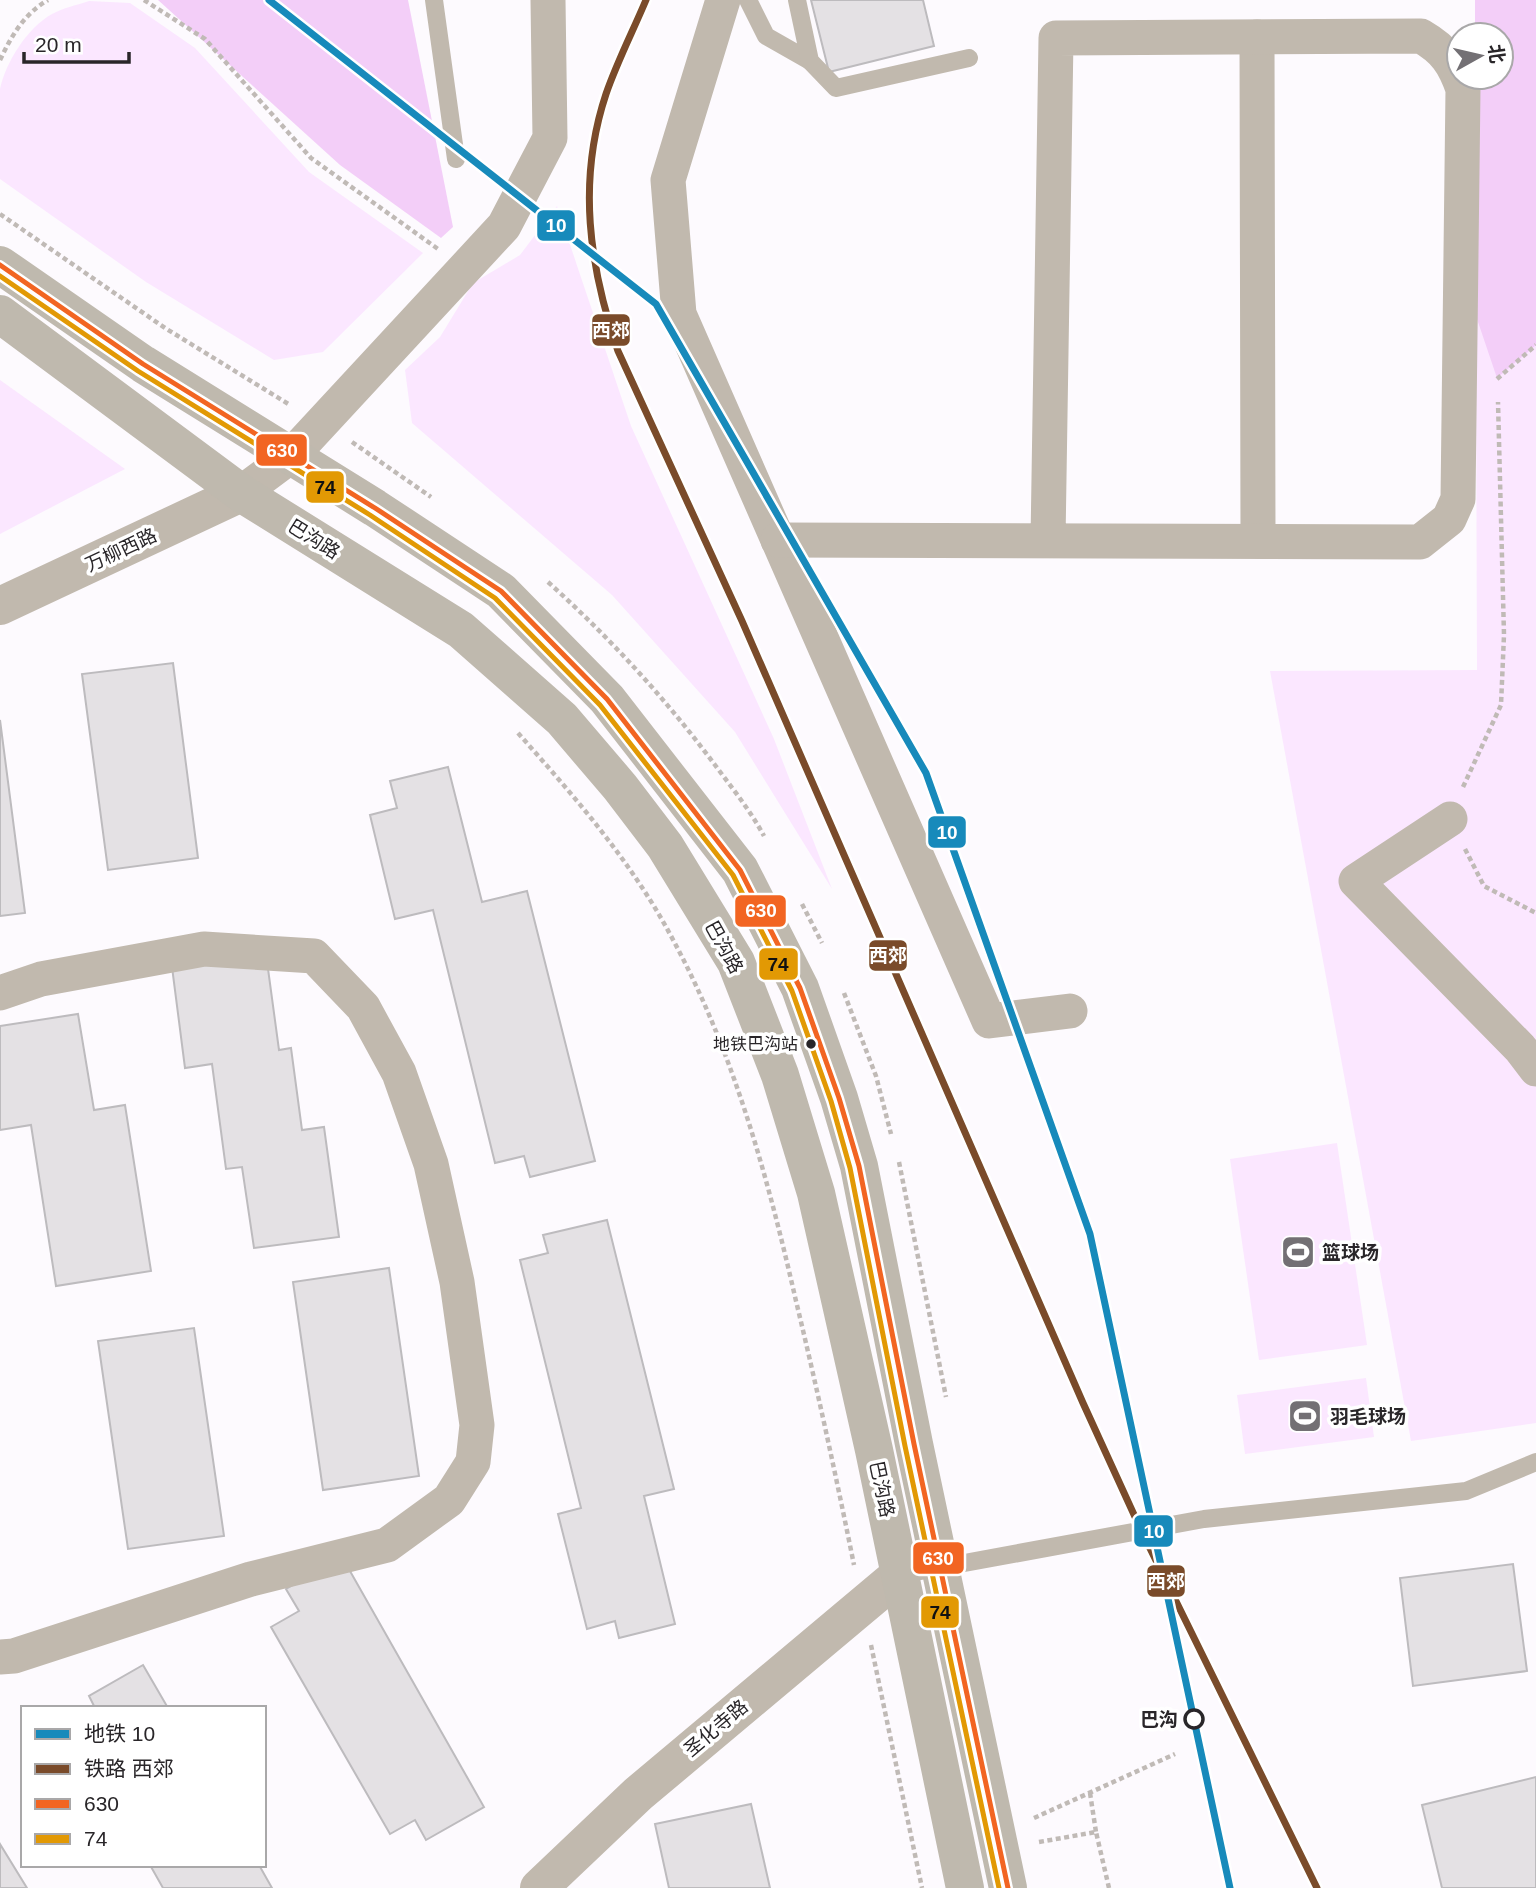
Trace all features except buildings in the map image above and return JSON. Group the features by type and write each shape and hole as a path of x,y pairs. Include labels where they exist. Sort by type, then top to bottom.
{"main road":[{"path":"0,265 143,364 500,590 607,699 740,870 800,989 839,1098 859,1166 1008,1888"},
{"name":"巴沟路","path":"0,314 241,493 461,630 562,719 620,786 665,846 701,904 736,962 780,1075 816,1194 900,1575 965,1888"}],"street":[{"path":"241,493 291,456 504,226 550,138 548,0"},
{"path":"723,0 668,180 679,314 989,1021 1070,1011"},
{"path":"778,540 1048,541 1258,541 1420,542 1449,519 1458,499 1463,89 1455,66 1437,45 1420,36 1056,38 1048,541"},
{"path":"1257,37 1258,541"},
{"name":"万柳西路","path":"0,606 241,493"},
{"path":"1450,819 1356,881 1520,1048 1536,1069"},
{"path":"0,993 41,979 204,949 314,956 363,1007 399,1073 431,1164 457,1282 477,1425 473,1462 449,1500 387,1545 251,1579 15,1656 0,1657"},
{"name":"圣化寺路","path":"539,1888 638,1794 900,1575"}],"lane":[{"path":"433,0 456,159"},
{"path":"748,0 766,36 810,61 836,88 969,58"},
{"path":"797,0 810,61"},
{"path":"900,1575 1203,1519 1466,1491 1536,1462"}],"path":[{"path":"0,60 15,30 36,7 48,0"},
{"path":"144,0 205,39 311,159 465,268"},
{"path":"1536,345 1497,378 1504,635 1501,705 1450,819 1484,886 1536,914"},
{"path":"516,732 588,813 649,897 693,979 746,1108 775,1208 834,1460 922,1888"},
{"path":"1034,1818 1175,1754"},
{"path":"1090,1793 1109,1888"},
{"path":"1039,1842 1096,1832"}],"shaded area":[{"path":"158,0 408,0 453,227 441,238 340,165"},
{"path":"1475,0 1536,0 1536,1423 1411,1441 1270,671 1477,670 1475,91 1515,91 1515,21 1475,21"},
{"path":"1475,0 1536,0 1536,345 1497,378 1476,316 1475,91 1515,91 1515,21 1475,21"},
{"path":"89,1 130,3 195,48 309,172 423,253 323,352 274,360 146,282 0,179 0,89 12,57 26,37 43,20 61,10"},
{"path":"557,206 631,426 774,739 832,889 735,732 612,595 412,423 405,370 440,337 473,283 520,255"},
{"path":"0,380 125,469 0,534"},
{"name":"篮球场","path":"1337,1143 1367,1345 1259,1360 1230,1159"},
{"name":"羽毛球场","path":"1366,1378 1374,1437 1245,1454 1237,1395"}],"metro line":[{"name":"10","path":"269,0 656,304 926,773 1090,1234 1230,1888"}],"rail line":[{"name":"西郊","path":"646,0 606,94 597,127 589,191 594,255 618,351 742,621 1083,1403 1141,1530 1317,1888"}],"transit line":[{"name":"630","path":"0,265 143,364 375,508 501,591 607,699 740,870 800,988 839,1098 859,1166 914,1444 1008,1888"},
{"name":"74","path":"0,276 138,371 370,515 495,598 600,705 733,875 792,991 831,1101 850,1168 905,1446 999,1888"}],"place":[{"name":"地铁巴沟站","path":"811,1044"},
{"name":"篮球场","path":"1298,1252"},
{"name":"羽毛球场","path":"1305,1416"},
{"name":"巴沟","path":"1194,1719"}]}
